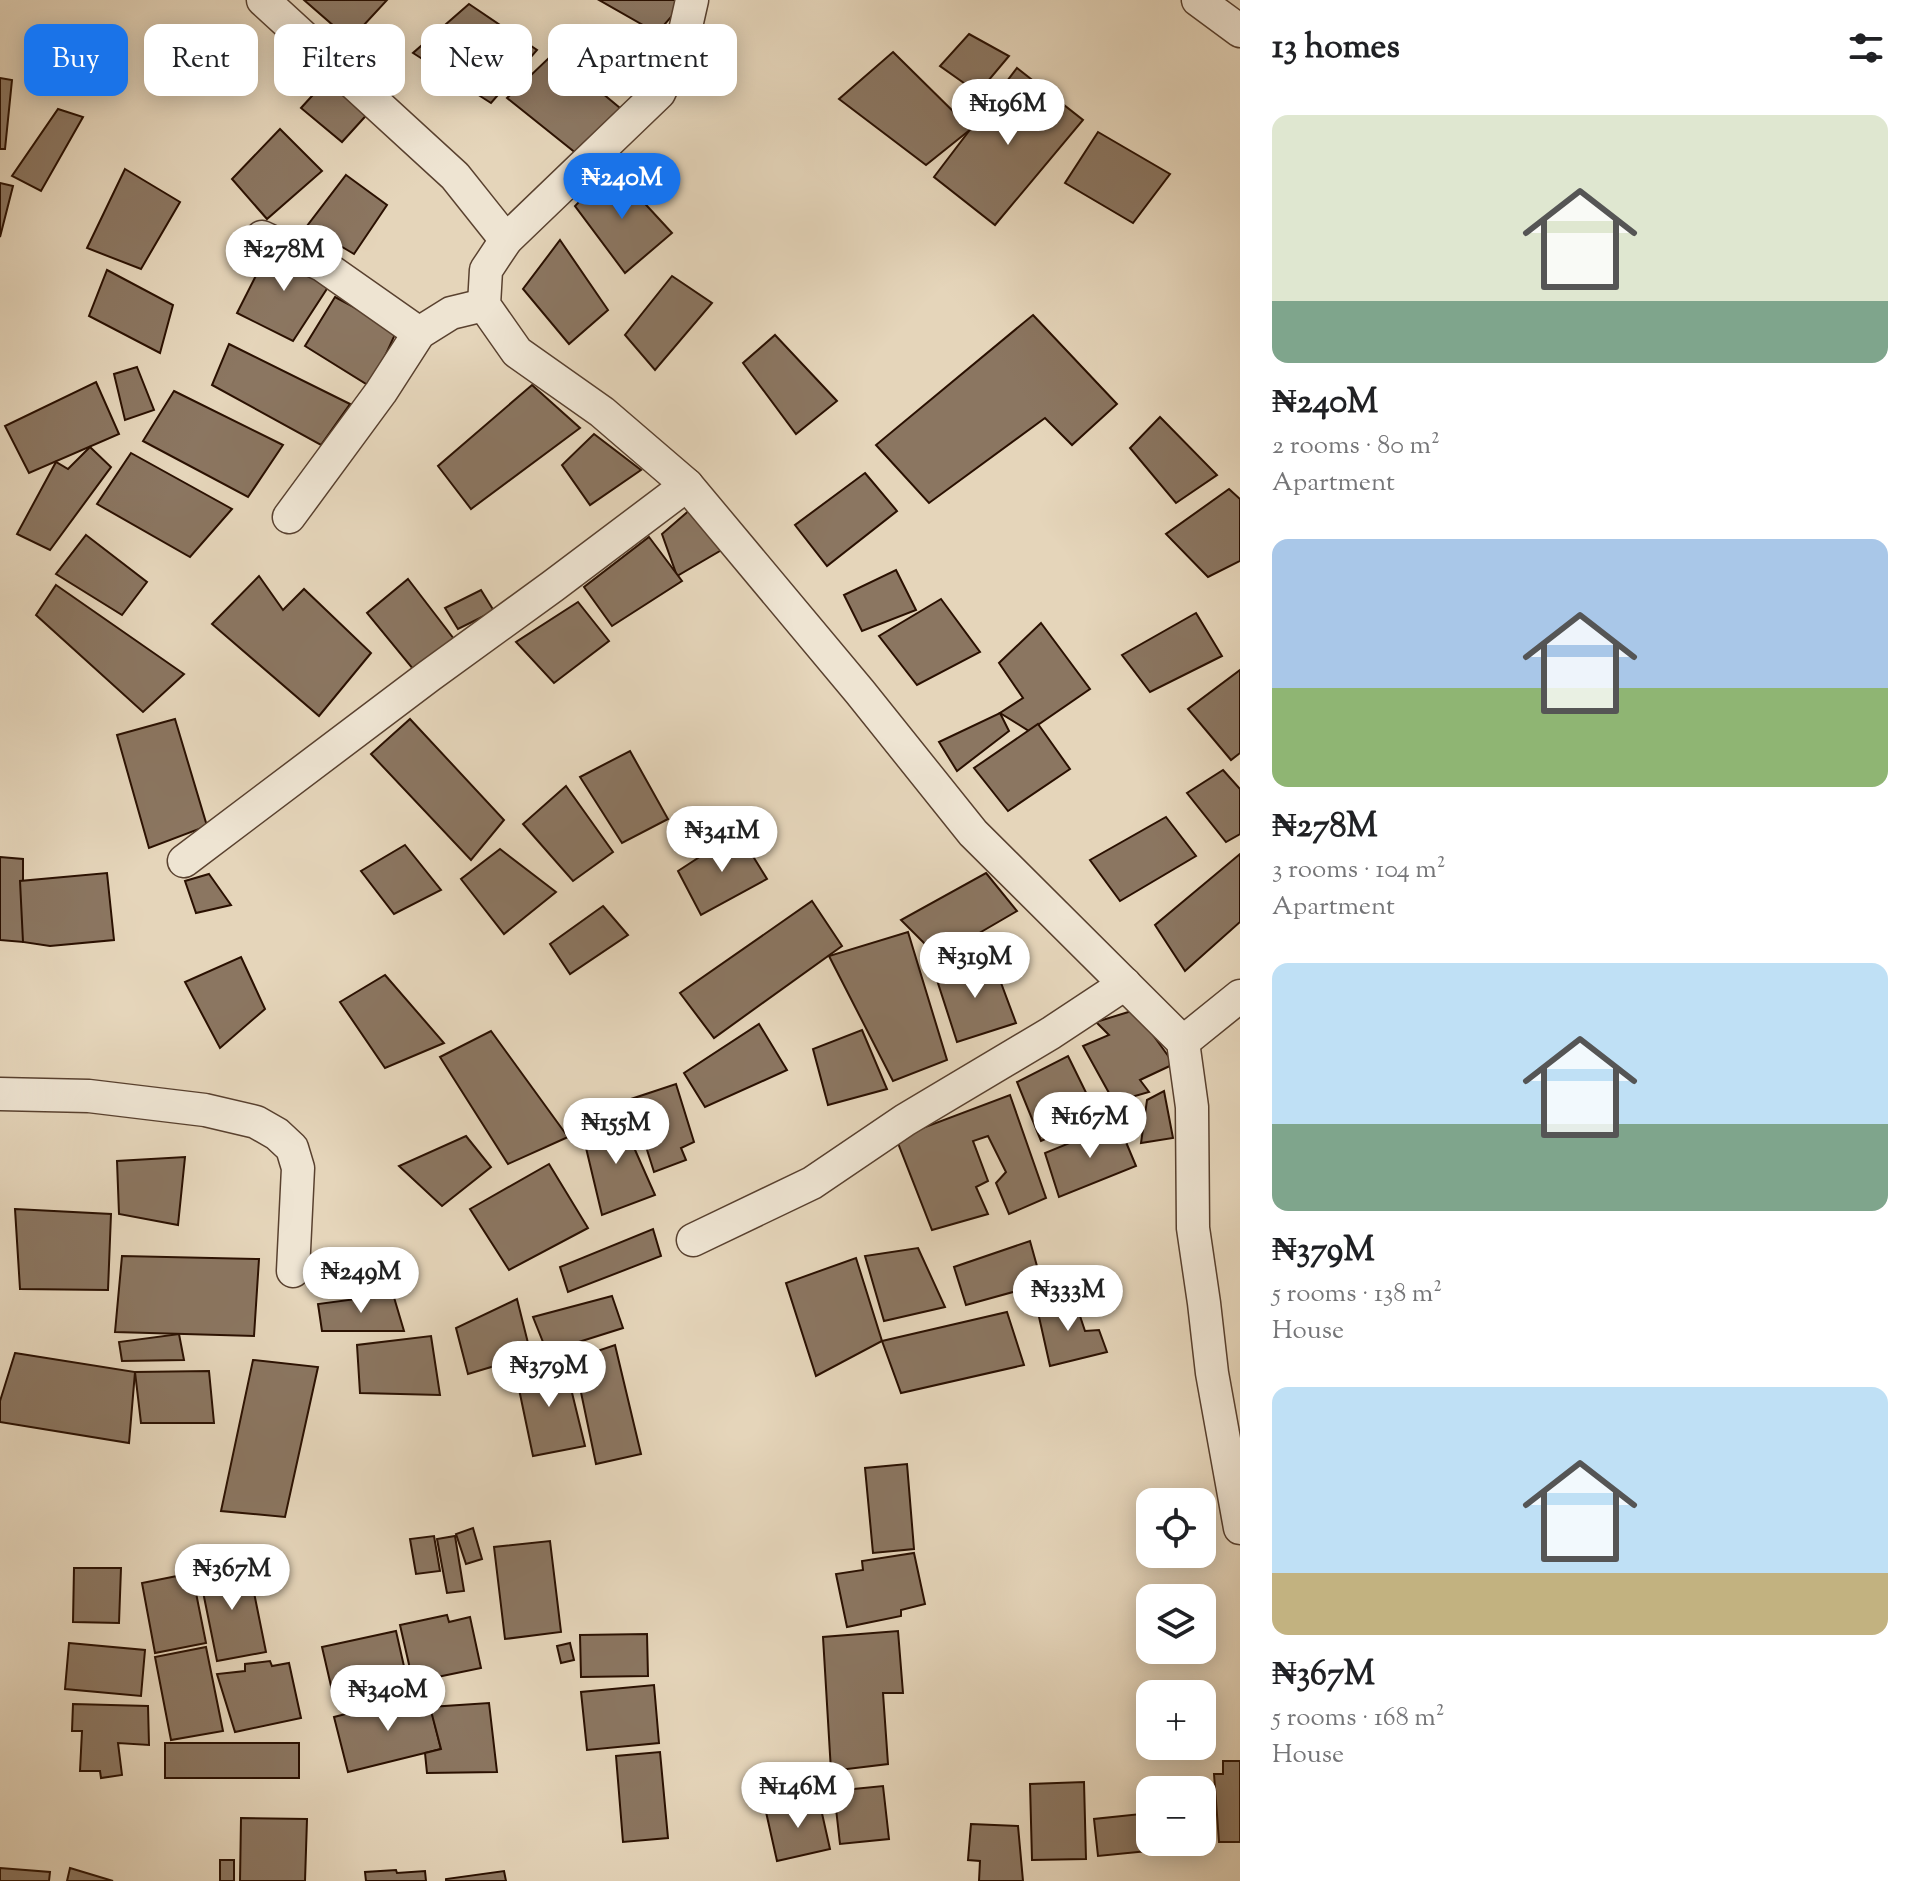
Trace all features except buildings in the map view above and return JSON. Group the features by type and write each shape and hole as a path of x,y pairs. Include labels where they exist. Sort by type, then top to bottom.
{"street":[{"path":"263,0 455,176 506,240"},
{"path":"692,0 682,44 659,93 506,240 486,270 484,305 517,352 602,412 687,485 973,833 1183,1042 1192,1107 1193,1228 1212,1373 1240,1528"},
{"path":"1198,0 1240,31"},
{"path":"262,237 322,265 419,333"},
{"path":"289,517 381,392 419,333 451,313 484,305"},
{"path":"184,861 687,485"},
{"path":"693,1240 812,1183 905,1120 1051,1033 1125,984"},
{"path":"1183,1042 1240,996"},
{"path":"0,1094 89,1096 205,1110 256,1122 277,1134 292,1148 298,1168 293,1271"}]}
